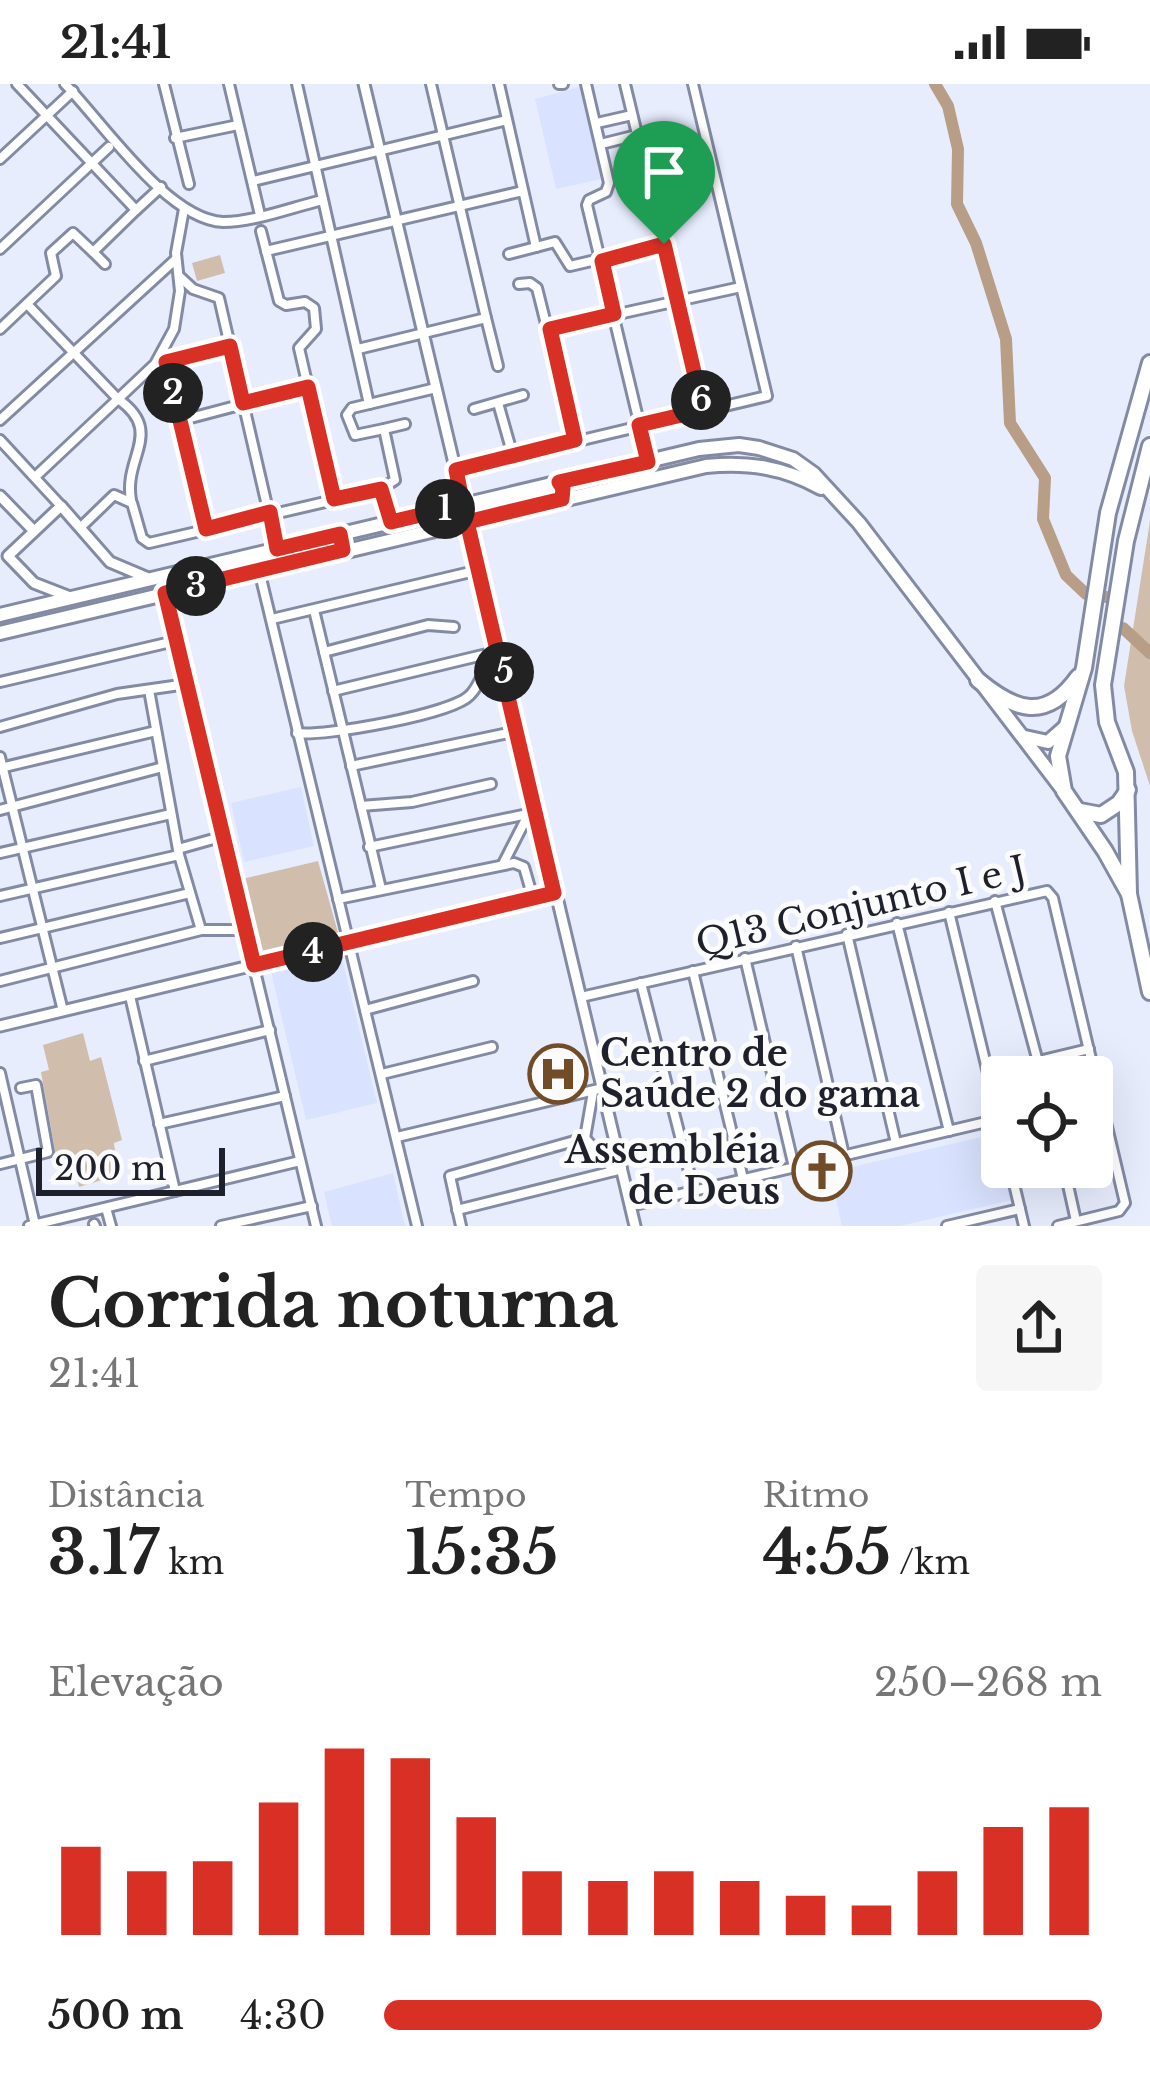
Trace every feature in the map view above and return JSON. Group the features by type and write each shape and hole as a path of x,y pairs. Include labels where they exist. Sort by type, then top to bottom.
{"highway":[{"path":"1129,894 1064,791 1058,756 1084,668 1113,490 1150,363"},
{"path":"1150,446 1126,541 1104,663 1107,722 1128,790 1129,894 1150,992"},
{"path":"978,680 1006,701 1034,707 1064,694 1084,668"},
{"path":"1067,722 1087,710 1107,722"},
{"path":"1080,811 1101,815 1128,790"}],"main road":[{"path":"739,445 741,463"},
{"path":"0,615 699,449 739,445 793,459 859,523 1064,791"},
{"path":"0,633 706,466 741,463 775,468 832,495"},
{"path":"559,482 562,499"},
{"path":"346,533 350,548"},
{"path":"109,590 119,595 113,605"},
{"path":"1021,736 1048,742 1067,722"}],"street":[{"path":"17,84 136,210"},
{"path":"164,84 189,184"},
{"path":"229,84 260,215"},
{"path":"297,84 369,404"},
{"path":"364,84 495,652 518,731 533,813 581,997 598,1089 635,1226"},
{"path":"431,84 498,365"},
{"path":"499,84 536,247"},
{"path":"586,84 609,187 587,206 648,462"},
{"path":"625,84 703,410"},
{"path":"456,470 767,396 693,84"},
{"path":"0,159 69,88 161,188 184,209 211,221 230,222 323,200"},
{"path":"597,123 632,115"},
{"path":"253,181 507,120"},
{"path":"175,138 238,125"},
{"path":"601,143 637,135"},
{"path":"2,242 109,147"},
{"path":"93,252 161,188"},
{"path":"266,251 524,191"},
{"path":"35,477 154,364 174,329 180,278 176,259 184,209"},
{"path":"262,231 279,302 305,302 314,308 316,329 299,348 334,499"},
{"path":"0,329 56,276 51,253 69,234 105,264"},
{"path":"508,254 558,243 571,266 664,244"},
{"path":"0,420 176,259"},
{"path":"180,278 220,298 277,549"},
{"path":"519,284 537,288 575,440"},
{"path":"550,329 741,286"},
{"path":"27,304 136,413 142,428 128,479 146,542 381,489 395,480 384,429"},
{"path":"358,349 486,318"},
{"path":"154,364 230,346"},
{"path":"166,362 206,529"},
{"path":"179,421 308,387"},
{"path":"405,424 358,435 351,431 348,410 436,388"},
{"path":"474,409 523,395"},
{"path":"498,403 512,456"},
{"path":"0,440 110,562 153,579"},
{"path":"381,489 391,522"},
{"path":"81,527 114,495 132,503"},
{"path":"0,496 34,531"},
{"path":"61,506 4,552 34,583 77,598"},
{"path":"109,590 110,562"},
{"path":"259,570 417,1226"},
{"path":"272,619 479,570"},
{"path":"30,608 34,583"},
{"path":"165,593 316,1226"},
{"path":"314,610 381,889"},
{"path":"324,652 428,625 454,627"},
{"path":"0,682 175,641"},
{"path":"332,691 495,652"},
{"path":"297,733 342,730 460,703 472,694 495,652"},
{"path":"0,727 117,694 187,684"},
{"path":"149,690 179,852 201,930"},
{"path":"63,1011 1,764 156,731"},
{"path":"351,766 518,731"},
{"path":"0,810 163,767"},
{"path":"361,806 412,802 491,784"},
{"path":"370,847 533,813"},
{"path":"502,865 533,813"},
{"path":"0,853 171,814"},
{"path":"0,896 179,852 224,836"},
{"path":"338,899 514,863 524,867 533,898"},
{"name":"Q13 Conjunto I e J","path":"581,997 1041,890 1050,893 1125,1203 1119,1211 1058,1226"},
{"path":"0,938 190,893"},
{"path":"0,1026 554,893"},
{"path":"995,901 1038,1056"},
{"path":"949,912 985,1056"},
{"path":"897,923 949,1131"},
{"path":"0,981 201,930 246,930"},
{"path":"847,934 896,1143"},
{"path":"796,946 844,1155"},
{"path":"745,958 794,1167"},
{"path":"693,971 743,1180"},
{"path":"365,1010 473,981"},
{"path":"641,983 694,1191"},
{"path":"130,996 175,1191"},
{"path":"144,1061 270,1030"},
{"path":"382,1074 492,1047"},
{"path":"1060,1056 1089,1049"},
{"path":"0,1073 32,1225 300,1161"},
{"path":"0,1164 48,1151 36,1085 21,1088"},
{"path":"397,1137 598,1089"},
{"path":"585,1138 598,1089"},
{"path":"159,1124 285,1096"},
{"path":"631,1206 981,1123"},
{"path":"585,1138 618,1170"},
{"path":"460,1226 449,1181 455,1173 585,1138"},
{"path":"457,1210 618,1170"},
{"path":"1015,1188 1024,1226"},
{"path":"1069,1188 1076,1221"},
{"path":"220,1226 312,1206"},
{"path":"106,1208 111,1226"},
{"path":"947,1226 1020,1209"},
{"path":"269,1215 272,1226"}],"shaded area":[{"path":"580,87 602,179 556,189 535,99"},
{"path":"220,255 225,273 197,281 192,263"},
{"path":"1150,521 1150,786 1124,686"},
{"path":"301,787 314,846 244,862 231,803"},
{"path":"318,861 339,936 260,953 242,879"},
{"path":"341,954 377,1103 306,1120 271,972"},
{"path":"83,1033 90,1061 101,1057 122,1140 114,1143 118,1175 79,1187 73,1153 56,1156 41,1072 49,1070 43,1045"},
{"path":"981,1137 981,1188 1009,1188 1012,1200 900,1226 842,1226 830,1172"},
{"path":"393,1173 405,1226 332,1226 324,1192"}],"waterway":[{"path":"935,84 948,106 958,149 957,204 976,243 1006,339 1010,423 1045,478 1043,519 1066,575 1086,594 1106,597"},
{"path":"1123,628 1150,653"}],"place":[{"name":"Centro de Saúde 2 do gama","path":"558,1074"},
{"name":"Assembléia de Deus","path":"822,1171"}],"route":[{"path":"664,244 703,410 639,425 648,462 559,482 562,499 467,522 554,893 254,965 165,593 343,550 343,544 340,534 277,549 270,512 206,529 166,362 230,346 243,403 308,387 334,499 381,489 391,522 463,505 456,470 575,440 550,329 614,314 602,261 664,244"}]}
